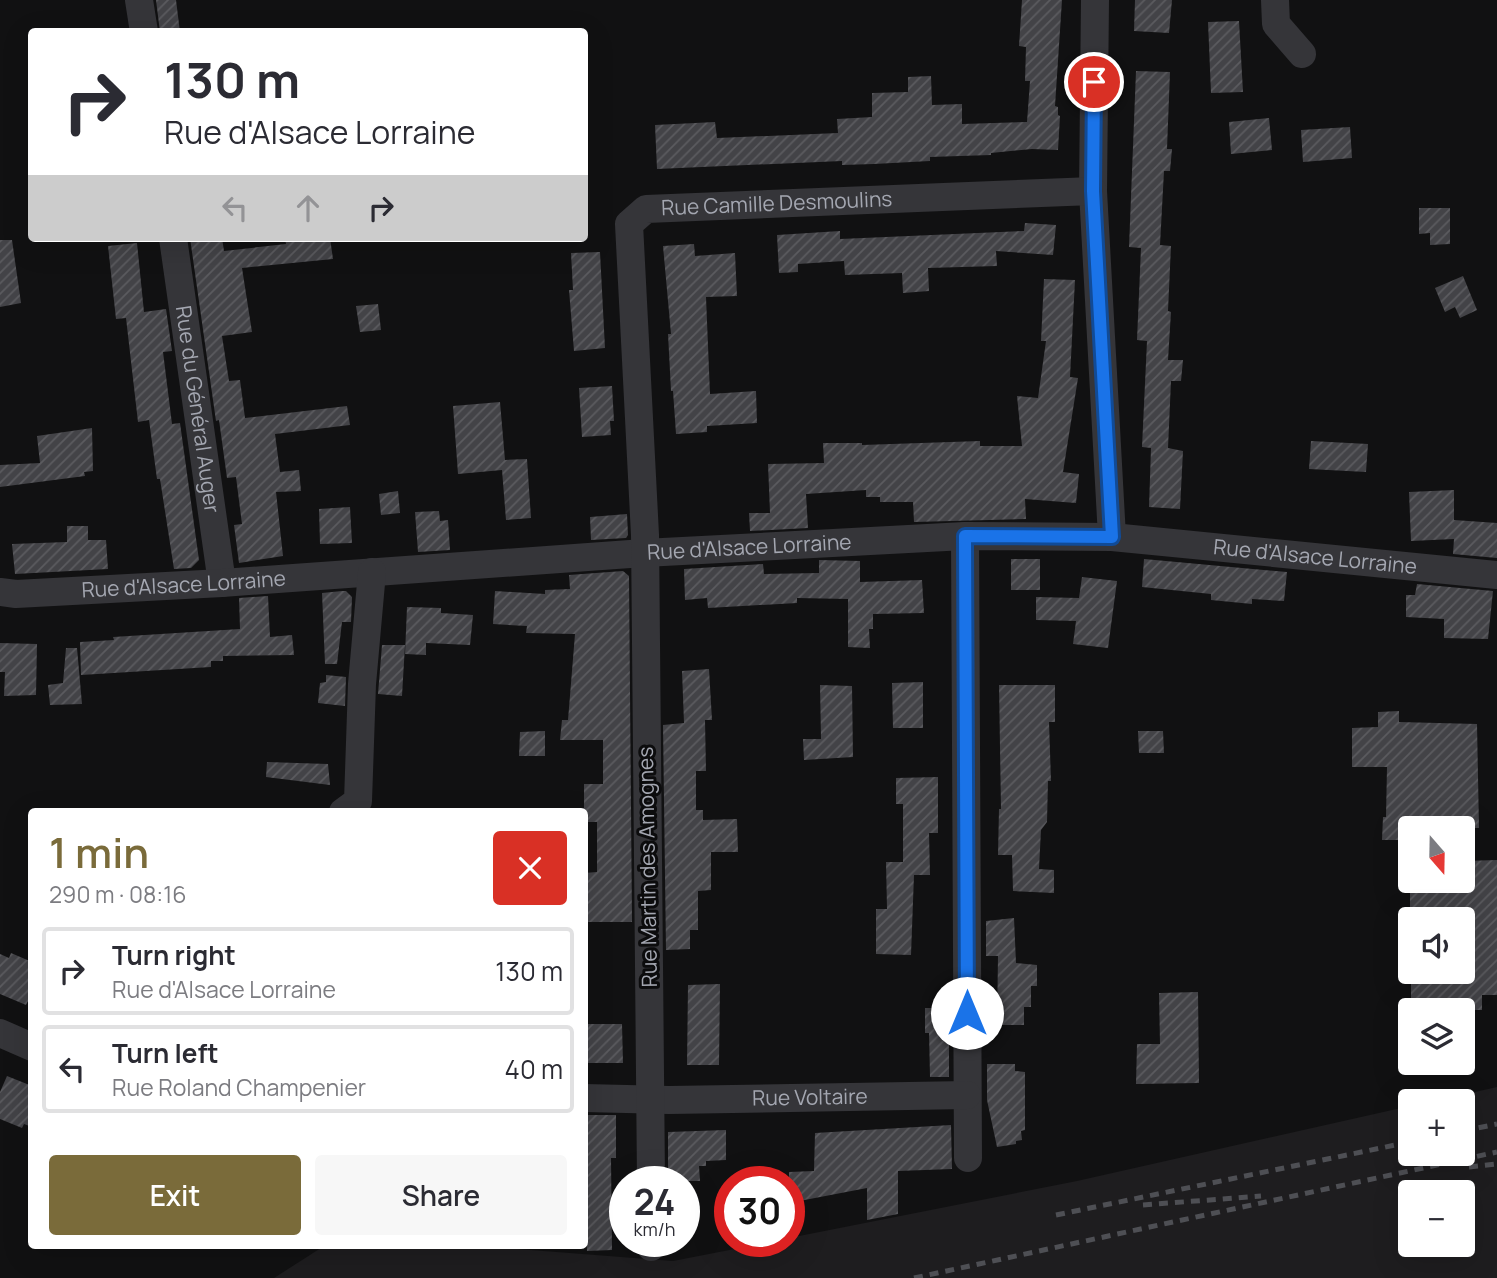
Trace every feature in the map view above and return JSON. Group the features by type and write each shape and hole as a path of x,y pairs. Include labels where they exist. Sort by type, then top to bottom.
{"street":[{"path":"139,0 143,28"},
{"path":"1095,0 1093,191 1112,537"},
{"path":"1275,0 1276,24 1302,54"},
{"name":"Rue Camille Desmoulins","path":"644,553 629,224 646,209 1093,191"},
{"name":"Rue du Général Auger","path":"174,242 222,583"},
{"path":"965,536 968,1158"},
{"name":"Rue d'Alsace Lorraine","path":"0,592 16,594 222,583 644,553 965,536 1112,537 1497,576"},
{"name":"Rue Martin des Amognes","path":"644,553 651,1166"},
{"path":"348,808 358,801 362,684 372,572"},
{"path":"0,1033 28,1046"},
{"name":"Rue Voltaire","path":"588,1098 967,1095"}],"shaded area":[{"path":"1497,1087 1497,1278 274,1278 319,1249 518,1249 673,1261 714,1253 714,1257 805,1257 805,1235 1077,1181 1398,1109 1398,1166 1475,1166 1475,1092"}],"building":[{"path":"156,0 176,0 180,28 160,28"},
{"path":"1022,0 1062,0 1055,106 1058,107 1060,116 1058,150 1032,149 991,155 930,157 930,161 874,164 842,165 842,161 657,169 655,125 715,122 717,138 838,133 837,119 872,117 872,93 908,92 908,77 931,76 932,105 962,104 962,124 1027,122 1030,81 1025,81 1026,47 1019,46"},
{"path":"1135,0 1172,0 1169,33 1134,31"},
{"path":"1239,21 1243,92 1211,93 1208,22"},
{"path":"1136,71 1170,72 1167,149 1172,149 1170,171 1164,171 1160,245 1171,246 1168,360 1183,360 1181,381 1171,381 1168,448 1183,451 1180,509 1149,507 1151,448 1142,447 1147,341 1137,340 1141,248 1129,247"},
{"path":"1269,118 1272,150 1231,154 1229,122"},
{"path":"1350,127 1352,158 1303,162 1301,130"},
{"path":"1419,208 1450,208 1450,244 1430,245 1430,233 1419,234"},
{"path":"1025,223 1056,225 1053,255 996,251 997,266 928,268 929,291 903,293 902,273 845,275 844,261 798,264 798,272 779,273 777,235 840,231 840,239 1024,231"},
{"path":"0,240 12,240 21,303 0,307"},
{"path":"191,242 223,242 224,251 286,242 331,242 333,259 242,268 252,332 222,336 229,381 240,380 245,418 347,406 350,425 275,434 280,472 299,470 301,491 276,492 283,556 239,563 234,525 242,524 236,477 227,478 219,420 216,421"},
{"path":"137,243 144,312 166,309 172,351 163,352 172,424 180,423 199,560 191,568 174,569 149,420 138,422 126,318 116,319 108,246"},
{"path":"694,244 695,256 735,253 737,296 706,297 710,394 756,391 757,423 707,426 707,432 676,434 663,246"},
{"path":"600,252 605,348 574,351 569,290 573,290 571,253"},
{"path":"1463,276 1477,310 1460,318 1455,307 1445,312 1435,288"},
{"path":"1044,279 1075,280 1070,377 1078,378 1063,472 1079,474 1076,503 1025,499 1026,519 914,522 913,502 880,502 880,497 866,497 866,490 806,494 808,528 750,531 749,513 770,513 768,464 824,463 823,443 862,445 980,441 980,446 1022,446 1017,396 1038,398 1046,341 1041,341"},
{"path":"378,304 381,330 360,332 356,306"},
{"path":"612,386 614,421 610,421 611,435 582,437 579,388"},
{"path":"500,402 505,460 527,459 531,518 506,520 502,470 458,474 453,406"},
{"path":"92,428 93,471 84,472 85,476 0,487 0,465 40,463 37,436"},
{"path":"1311,441 1368,444 1366,472 1309,469"},
{"path":"1454,490 1454,520 1497,523 1497,558 1453,554 1454,539 1411,541 1409,492"},
{"path":"398,491 400,513 381,515 379,494"},
{"path":"350,507 352,543 320,544 319,509"},
{"path":"439,511 440,521 448,520 450,550 418,552 415,512"},
{"path":"627,514 626,538 591,540 590,517"},
{"path":"67,526 88,526 88,540 106,540 108,569 15,574 12,544 67,542"},
{"path":"1011,559 1040,559 1040,590 1011,590"},
{"path":"1144,559 1287,572 1284,601 1252,599 1252,604 1211,600 1211,594 1142,587"},
{"path":"819,560 860,561 860,582 922,580 924,613 873,614 873,629 869,629 870,648 848,647 848,599 797,598 797,603 708,608 707,598 685,600 684,569 763,564 764,574 819,573"},
{"path":"623,571 629,576 632,922 588,922 588,873 597,872 597,822 588,822 588,808 584,808 584,784 603,784 603,740 560,740 562,720 568,720 575,634 526,633 527,626 493,624 495,591 545,594 545,590 570,589 569,575"},
{"path":"1082,577 1117,581 1108,648 1073,644 1076,621 1036,620 1036,597 1079,598"},
{"path":"1417,584 1493,591 1488,639 1444,638 1444,619 1406,617 1406,595 1415,595"},
{"path":"346,591 352,597 351,622 342,622 337,664 325,664 322,593"},
{"path":"268,596 270,637 292,635 294,655 223,656 223,661 211,661 211,667 81,675 80,642 114,640 113,637 240,629 239,598"},
{"path":"407,607 441,608 441,613 473,615 470,645 426,643 426,655 405,654"},
{"path":"0,643 37,644 36,695 4,696 5,672 0,672"},
{"path":"382,645 405,645 402,696 378,694"},
{"path":"66,648 77,648 82,704 50,705 48,685 63,683"},
{"path":"709,669 712,720 705,720 706,771 696,771 696,810 703,810 703,820 737,819 738,852 711,852 711,890 698,891 698,930 690,930 690,949 666,950 663,725 684,723 682,671"},
{"path":"326,675 346,677 345,706 318,703 320,683 326,682"},
{"path":"923,682 923,728 893,728 892,683"},
{"path":"820,685 852,686 853,757 804,760 803,739 821,739"},
{"path":"999,685 1055,685 1055,722 1049,722 1051,781 1048,781 1047,822 1041,830 1039,869 1054,870 1054,893 1013,891 1012,855 998,855 1001,809"},
{"path":"1399,711 1399,722 1477,724 1479,828 1475,828 1475,816 1398,816 1398,840 1382,840 1383,817 1386,817 1387,767 1352,767 1352,728 1378,727 1378,712"},
{"path":"545,731 545,756 519,756 520,732"},
{"path":"1138,731 1163,731 1164,753 1139,753"},
{"path":"267,762 328,764 330,785 266,777"},
{"path":"938,777 938,833 929,833 930,875 914,875 911,955 876,954 876,909 887,909 886,862 903,862 903,804 896,804 896,778"},
{"path":"1497,860 1497,995 1482,995 1482,1010 1475,1010 1475,998 1411,998 1411,984 1475,984 1475,907 1410,907 1410,893 1475,893 1475,861"},
{"path":"1014,918 1016,963 1037,965 1037,986 1031,986 1031,1007 1024,1007 1024,1025 997,1025 998,956 986,956 986,921"},
{"path":"11,953 28,960 26,1005 0,994 0,954 9,958"},
{"path":"720,984 719,1065 687,1065 688,985"},
{"path":"1198,992 1199,1083 1136,1084 1137,1044 1160,1044 1159,993"},
{"path":"925,1008 949,1008 949,1077 930,1077 929,1033 925,1033"},
{"path":"588,1024 622,1024 623,1063 588,1063"},
{"path":"987,1064 1015,1064 1015,1071 1025,1072 1025,1130 1021,1131 1022,1140 1016,1141 1016,1144 997,1147 987,1100"},
{"path":"7,1076 28,1084 28,1126 24,1124 22,1128 0,1119 0,1092"},
{"path":"588,1115 616,1115 616,1158 611,1158 609,1166 609,1250 587,1251"},
{"path":"951,1125 952,1169 898,1171 898,1214 867,1220 867,1188 805,1200 805,1171 814,1171 815,1133"},
{"path":"726,1130 726,1160 706,1161 706,1166 668,1166 668,1132"}],"railway":[{"path":"1475,1129 1497,1124"},
{"path":"1056,1215 1398,1144"},
{"path":"914,1278 1497,1152"},
{"path":"1469,1167 1497,1164"},
{"path":"1143,1205 1261,1196"}],"route":[{"path":"967,1013 965,536 1112,537 1106,389 1093,191 1094,82"}]}
